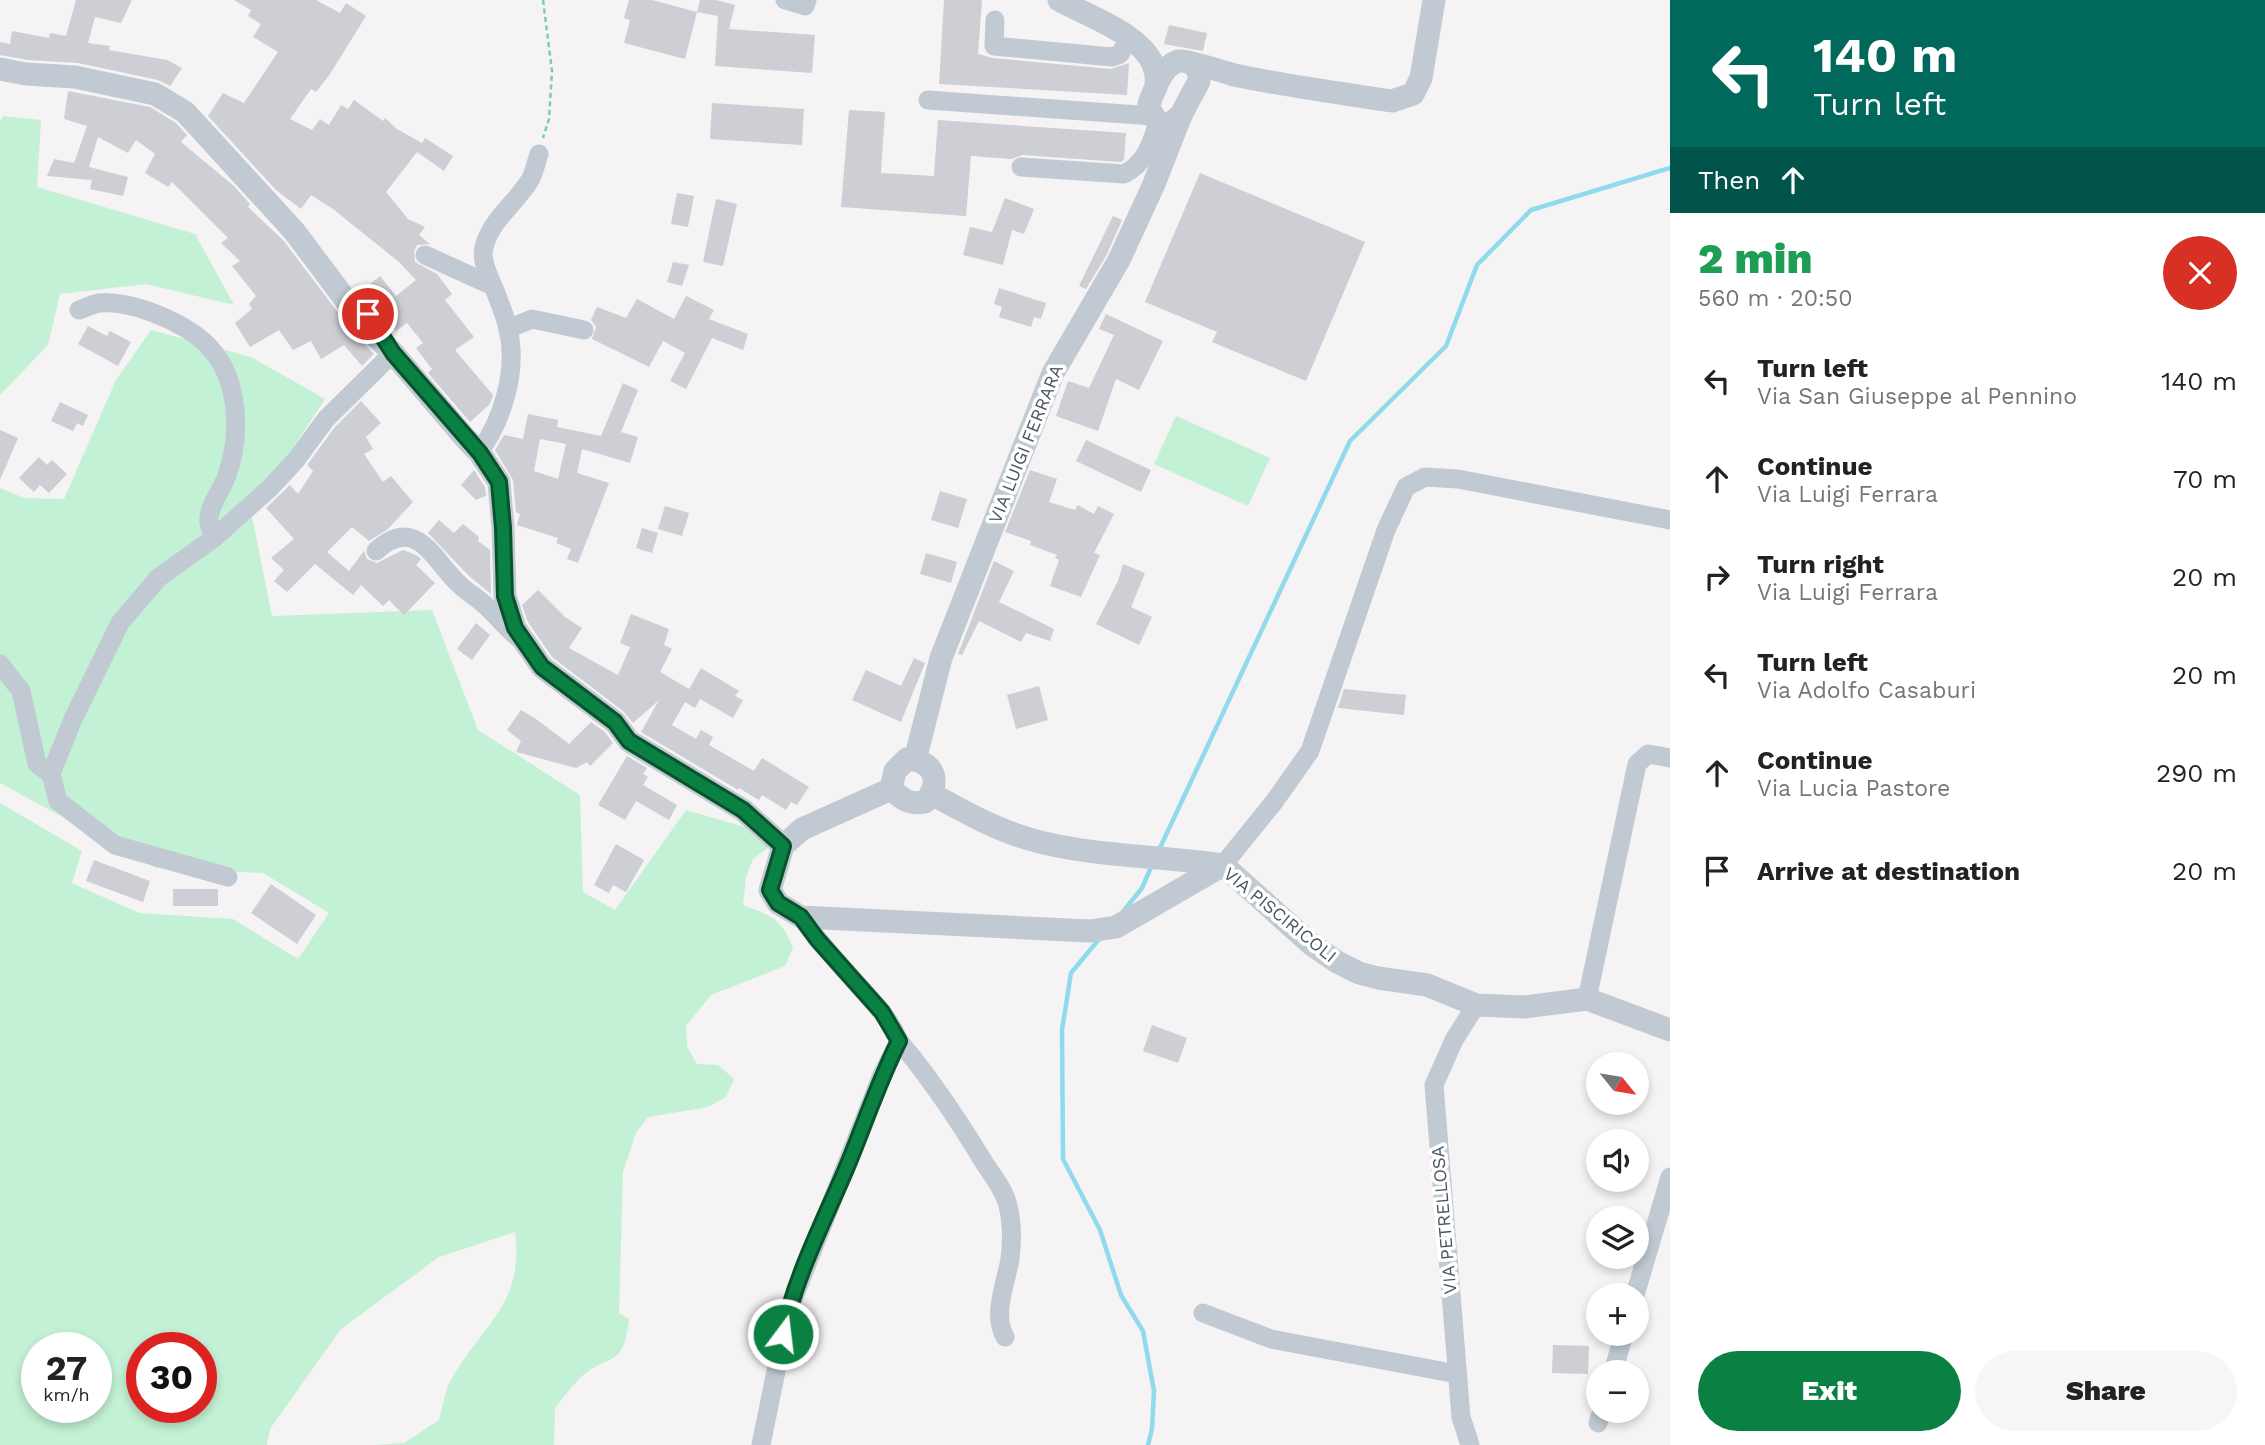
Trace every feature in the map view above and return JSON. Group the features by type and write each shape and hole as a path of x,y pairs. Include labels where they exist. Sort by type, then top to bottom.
{"street":[{"path":"785,0 805,6 807,0"},
{"path":"1059,0 1187,63 1242,76 1392,101 1413,94 1421,78 1434,0"},
{"path":"995,20 994,46 1112,57 1120,54 1130,37"},
{"path":"1130,37 1148,55 1155,69 1158,115"},
{"path":"1187,63 1199,73 1194,94"},
{"path":"1021,167 1124,174 1135,169 1145,157 1158,115 1168,67 1187,63"},
{"path":"0,69 26,74 75,77 155,94 185,112 294,231 363,323 393,353 480,453 499,482 505,596 515,628 542,667 615,722 629,741 743,810 783,846"},
{"path":"928,100 1158,115 1194,94 1242,76"},
{"name":"VIA LUIGI FERRARA","path":"915,760 941,658 1053,373 1119,260 1154,184 1158,115"},
{"path":"480,453 491,436 507,389 512,352 508,329 486,266 483,249 491,230 530,179 538,154"},
{"path":"425,255 494,286"},
{"path":"79,310 99,303 154,312 195,334 212,349 224,367 234,400 235,441 226,477 208,522 214,538"},
{"path":"508,329 532,319 584,330"},
{"path":"228,877 114,845 58,801 51,774 73,719 120,623 158,578 214,538 270,488 296,460 326,419 393,353"},
{"path":"932,794 973,817 1040,842 1184,859 1216,869 1274,802 1310,751 1385,530 1406,487 1425,477 1458,480 1670,520"},
{"path":"376,551 385,543 400,537 427,546 459,584 487,606 503,626 528,646"},
{"path":"0,664 21,691 37,764 51,774"},
{"path":"1670,758 1648,754 1637,764 1587,999 1670,1030"},
{"path":"907,759 915,760 932,770 935,782 932,794 925,802 902,800 891,789 895,771 907,759"},
{"path":"891,789 802,829 783,846 770,890 778,903 801,917 882,1012 899,1041 969,1138 1008,1203 1011,1226 1010,1256 999,1318 1005,1337"},
{"name":"VIA PISCIRICOLI","path":"801,917 1090,931 1116,927 1216,869 1337,962 1378,978 1427,985 1476,1005 1524,1007 1587,999"},
{"name":"VIA PETRELLOSA","path":"1469,1445 1461,1417 1434,1085 1454,1040 1476,1005"},
{"path":"761,1445 788,1312 882,1075 899,1041"},
{"path":"1639,1283 1670,1177"},
{"path":"1203,1313 1271,1339 1457,1374"}],"path":[{"path":"538,154 549,119 552,93 552,59 543,0"}],"green space":[{"path":"3,116 41,120 37,187 195,234 234,305 146,284 60,294 48,345 0,395 0,122"},
{"path":"151,330 251,357 325,399 251,512 272,616 432,610 478,730 580,795 583,892 615,910 686,810 782,838 753,859 746,877 743,905 775,920 785,931 793,948 785,966 711,995 686,1026 687,1047 697,1064 718,1065 734,1079 726,1097 708,1107 648,1117 636,1133 623,1172 619,1313 629,1319 626,1335 619,1353 580,1378 555,1408 554,1445 376,1445 404,1443 439,1420 452,1378 499,1311 507,1295 516,1257 515,1232 439,1257 341,1329 270,1429 267,1445 0,1445 0,803 82,851 72,883 139,913 233,919 298,959 329,913 263,873 156,868 0,783 0,488 24,498 64,499 116,380"},
{"path":"1176,416 1270,458 1248,506 1154,464"}],"building":[{"path":"76,0 132,0 121,23 95,17 88,43 110,46 109,50 167,60 182,68 170,86 158,80 78,63 28,60 0,55 0,42 10,44 12,31 49,38 50,33 66,36"},
{"path":"234,0 316,0 340,13 346,3 366,16 330,74 316,92 311,89 290,119 312,130 320,119 329,125 341,105 348,109 354,100 383,121 385,118 397,129 422,143 425,138 453,156 444,171 417,152 386,192 408,219 425,227 419,235 430,244 417,245 414,251 415,262 437,274 452,294 445,300 474,337 455,350 493,395 490,404 470,422 428,373 432,369 416,348 423,343 407,323 396,331 364,289 380,276 396,296 416,280 399,262 333,209 311,195 301,209 276,190 208,116 223,93 244,103 278,52 253,37 261,24 248,16 251,10"},
{"path":"629,0 652,0 697,12 685,59 624,43 630,20 624,18"},
{"path":"700,0 716,0 735,5 729,29 815,35 812,73 715,66 718,16 697,12"},
{"path":"944,0 982,0 978,54 993,58 1111,69 1129,63 1127,95 939,84"},
{"path":"1169,25 1207,33 1203,51 1164,44"},
{"path":"68,91 150,107 176,123 187,135 181,142 234,186 250,204 248,207 283,240 352,331 374,354 362,366 344,345 321,359 311,341 293,350 279,330 250,347 235,323 252,309 249,304 256,296 232,266 240,261 221,243 228,238 172,182 168,187 145,173 155,154 136,140 128,153 98,137 89,167 128,177 123,196 90,189 92,180 47,176 54,159 74,163 87,126 64,119"},
{"path":"712,103 804,109 802,145 710,139"},
{"path":"849,110 885,112 881,173 934,176 938,120 1126,133 1124,160 1121,162 1022,155 1012,159 971,156 966,216 841,207"},
{"path":"1200,173 1365,242 1306,381 1212,342 1217,332 1145,302"},
{"path":"677,193 694,196 688,227 671,224"},
{"path":"1005,198 1034,209 1024,234 1012,230 1003,265 963,255 970,227 992,232"},
{"path":"716,199 737,204 723,266 703,262"},
{"path":"1113,216 1122,220 1107,254 1086,289 1079,286"},
{"path":"673,262 689,265 682,286 667,282"},
{"path":"999,288 1046,303 1041,319 1034,317 1031,327 999,317 1002,307 994,304"},
{"path":"686,296 714,310 709,319 748,334 743,350 712,338 686,389 670,381 685,353 663,341 649,367 592,339 596,327 591,320 597,307 626,318 637,299 674,319"},
{"path":"1106,314 1163,341 1139,390 1116,379 1098,431 1056,416 1068,381 1089,388 1114,335 1099,329"},
{"path":"88,326 107,336 110,331 131,342 118,366 78,344"},
{"path":"623,383 638,390 621,432 638,437 630,463 582,449 577,473 609,483 578,563 567,559 571,549 556,543 558,538 517,525 520,514 516,512 513,480 495,450 504,435 523,439 528,414 558,420 557,427 601,436","holes":["540,439 566,444 558,479 534,471"]},
{"path":"361,401 381,423 366,437 373,449 364,454 383,482 391,476 413,502 388,529 369,541 352,527 327,552 349,571 364,551 367,559 377,563 403,550 421,559 416,565 435,583 404,615 389,600 383,606 361,585 353,595 315,564 287,592 274,581 284,570 271,558 294,539 266,508 290,485 298,494 313,471 307,465 335,427"},
{"path":"60,402 88,415 83,426 77,423 73,431 51,421"},
{"path":"0,430 18,438 0,480"},
{"path":"1086,440 1151,470 1141,492 1076,461"},
{"path":"39,457 47,465 52,460 67,474 49,493 40,485 34,492 19,478"},
{"path":"474,470 485,487 486,496 476,500 461,485"},
{"path":"1030,470 1057,479 1049,502 1075,510 1078,505 1094,514 1098,506 1114,514 1094,553 1100,555 1081,597 1050,586 1059,560 1055,558 1057,555 1030,545 1031,541 1005,532"},
{"path":"940,491 967,499 958,528 931,520"},
{"path":"665,506 689,513 682,536 658,529"},
{"path":"439,520 454,533 463,524 490,550 491,594 469,576 428,533"},
{"path":"642,528 658,533 652,553 636,548"},
{"path":"926,553 957,562 951,583 920,574"},
{"path":"994,561 1014,571 999,602 1054,629 1050,641 1026,633 1021,642 979,621 962,655 958,654"},
{"path":"1123,564 1145,573 1131,607 1152,617 1139,645 1096,624 1118,581"},
{"path":"538,590 565,617 582,628 569,648 618,675 630,647 620,643 631,614 669,629 664,645 672,649 660,672 689,689 701,668 739,691 735,696 743,700 733,718 700,699 695,708 685,702 672,725 696,739 701,730 713,737 709,745 754,771 762,758 809,787 797,805 791,802 786,810 762,795 759,800 641,732 659,700 633,723 623,711 552,657 528,622 522,605"},
{"path":"476,623 490,635 472,660 457,649"},
{"path":"914,658 925,663 901,722 852,700 866,670 901,686"},
{"path":"1039,686 1048,720 1016,729 1007,695"},
{"path":"1344,689 1406,695 1404,715 1338,708"},
{"path":"521,710 569,744 591,722 605,732 613,743 590,766 587,762 576,768 516,752 521,741 507,730"},
{"path":"627,756 647,768 643,774 648,777 643,785 677,805 669,820 636,801 625,820 598,805"},
{"path":"616,844 644,860 626,892 613,885 609,893 594,885"},
{"path":"94,860 150,881 143,902 86,881"},
{"path":"271,884 316,915 297,944 251,913"},
{"path":"173,889 218,889 218,906 173,906"},
{"path":"1152,1025 1187,1038 1178,1063 1143,1051"},
{"path":"1553,1345 1589,1346 1586,1374 1552,1373"}],"waterway":[{"path":"1159,850 1350,441 1446,346 1477,265 1531,210 1670,168"},
{"path":"1122,913 1142,888 1152,865"},
{"path":"1100,938 1071,973 1062,1030 1063,1159 1100,1230 1121,1295 1143,1331 1154,1391 1152,1429 1148,1445"}],"route":[{"path":"368,314 393,353 480,453 499,482 505,596 515,628 542,667 615,722 629,741 743,810 783,846 770,890 778,903 801,917 882,1012 899,1041 882,1075 819,1232 788,1312 783,1334"}]}
